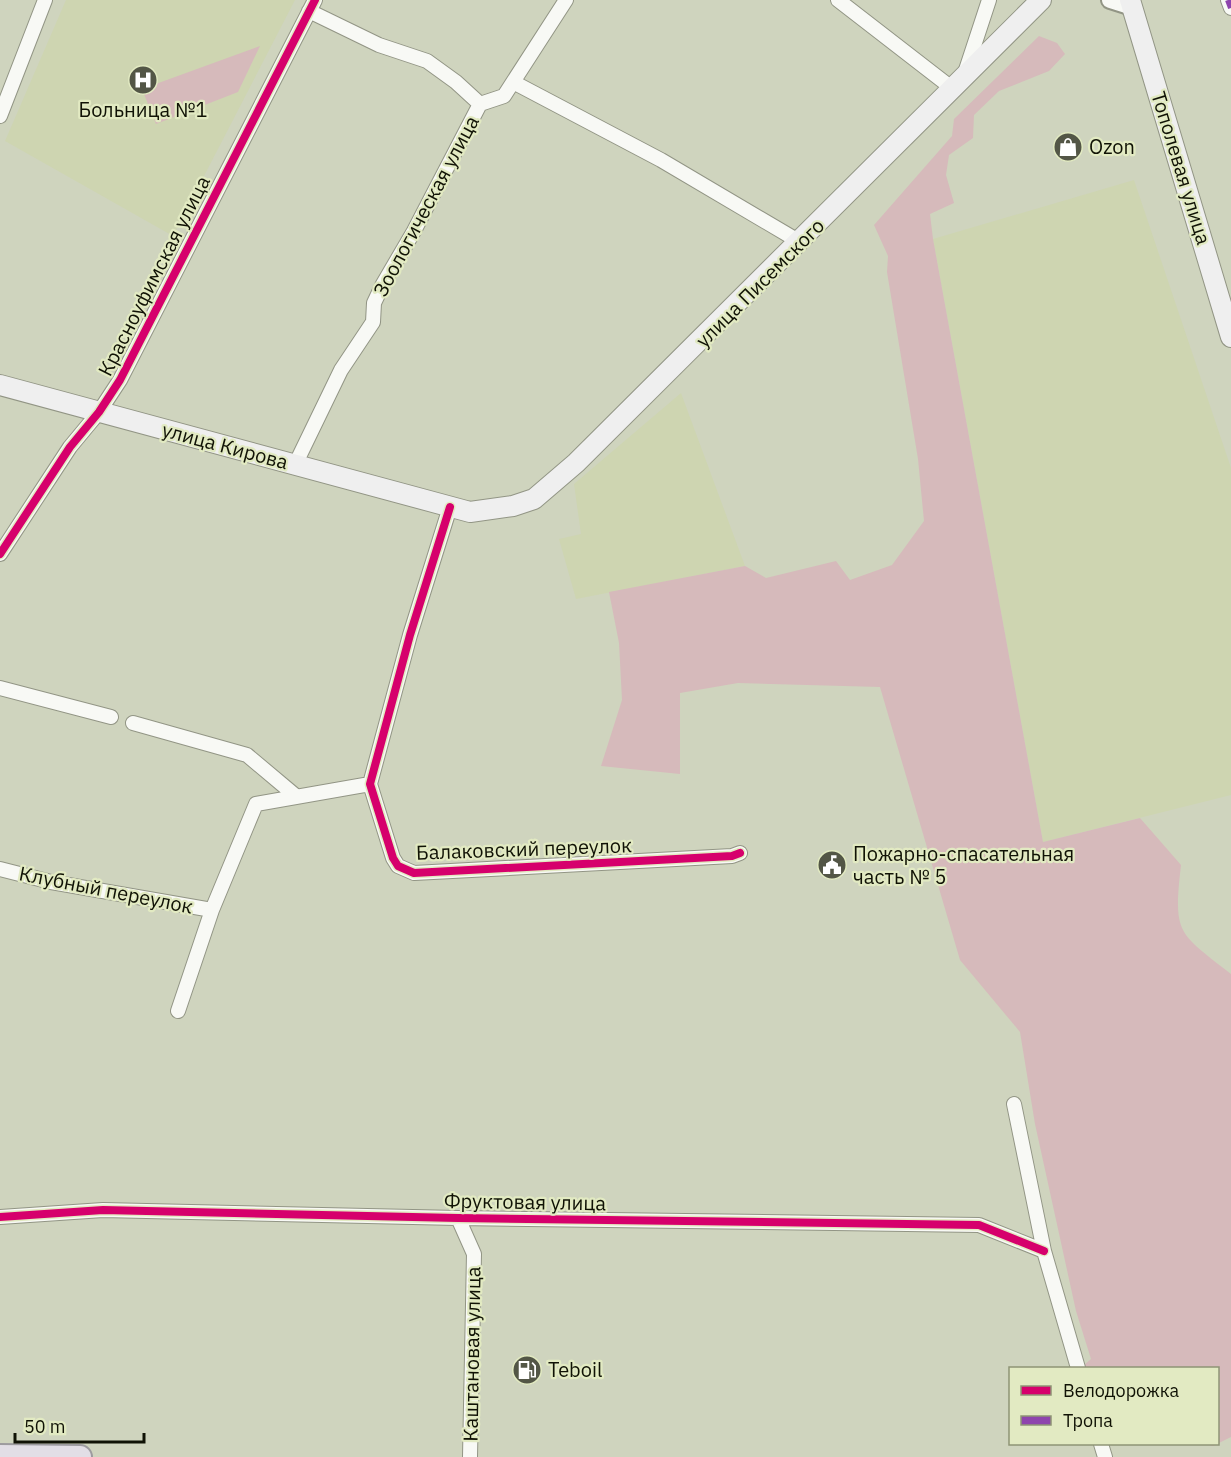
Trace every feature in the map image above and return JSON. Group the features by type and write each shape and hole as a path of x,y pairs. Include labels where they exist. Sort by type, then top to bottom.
{"highway":[{"path":"0,1456 80,1457"}],"main road":[{"name":"улица Писемского","path":"450,507 471,512 513,506 534,499 576,463 1041,0"},
{"name":"Тополевая улица","path":"1131,3 1231,337"},
{"name":"улица Кирова","path":"0,385 450,507"}],"street":[{"path":"0,116 45,0"},
{"name":"Зоологическая улица","path":"295,465 341,370 373,322 374,303 383,284 414,231 480,104 504,96 566,0"},
{"path":"837,0 958,83 989,0"},
{"path":"1110,0 1131,3"},
{"path":"1228,0 1231,8"},
{"path":"312,5 380,45 427,61 456,82 480,104"},
{"name":"Красноуфимская улица","path":"0,554 70,447 99,412 120,380 312,5"},
{"path":"513,82 661,160 800,242"},
{"path":"178,1011 212,910 256,804 370,784 410,635 450,507"},
{"path":"0,688 111,717"},
{"path":"133,723 247,755 297,797"},
{"name":"Балаковский переулок","path":"370,784 393,858 398,866 414,873 732,856 740,853"},
{"name":"Клубный переулок","path":"0,868 51,882 212,910"},
{"path":"1014,1104 1044,1251 1078,1367"},
{"name":"Фруктовая улица","path":"0,1217 104,1209 458,1218 979,1225 1044,1251"},
{"name":"Каштановая улица","path":"458,1218 474,1254 470,1457"}],"shaded area":[{"name":"Больница №1","path":"66,0 295,0 173,236 5,141"},
{"path":"1039,36 1057,43 1065,54 1049,71 999,91 974,115 973,138 949,155 946,175 954,203 930,214 1043,842 1140,818 1181,865 1178,906 1183,930 1190,940 1231,974 1231,1437 1219,1443 1219,1367 1085,1367 1091,1359 1076,1311 1035,1124 1020,1032 960,960 880,687 738,683 680,693 680,774 601,766 622,700 619,643 609,592 745,566 766,578 836,561 850,580 892,565 924,521 918,459 887,272 888,256 874,225 952,136 954,119"},
{"path":"260,46 238,92 156,124 142,89"},
{"path":"1134,180 1231,468 1231,795 1043,842 933,239"},
{"path":"681,393 745,566 576,599 559,539 581,534 574,484"}],"marked path":[{"path":"1228,0 1231,8"}],"cycle path":[{"path":"0,554 70,447 99,412 120,380 315,0"},
{"path":"450,507 410,635 370,784 393,858 398,866 414,873 732,856 740,853"},
{"path":"0,1217 103,1210 458,1218 979,1225 1044,1251"}],"place":[{"name":"Больница №1","path":"143,80"},
{"name":"Ozon","path":"1068,147"},
{"name":"Пожарно-спасательная часть № 5","path":"832,865"},
{"name":"Teboil","path":"527,1370"}]}
